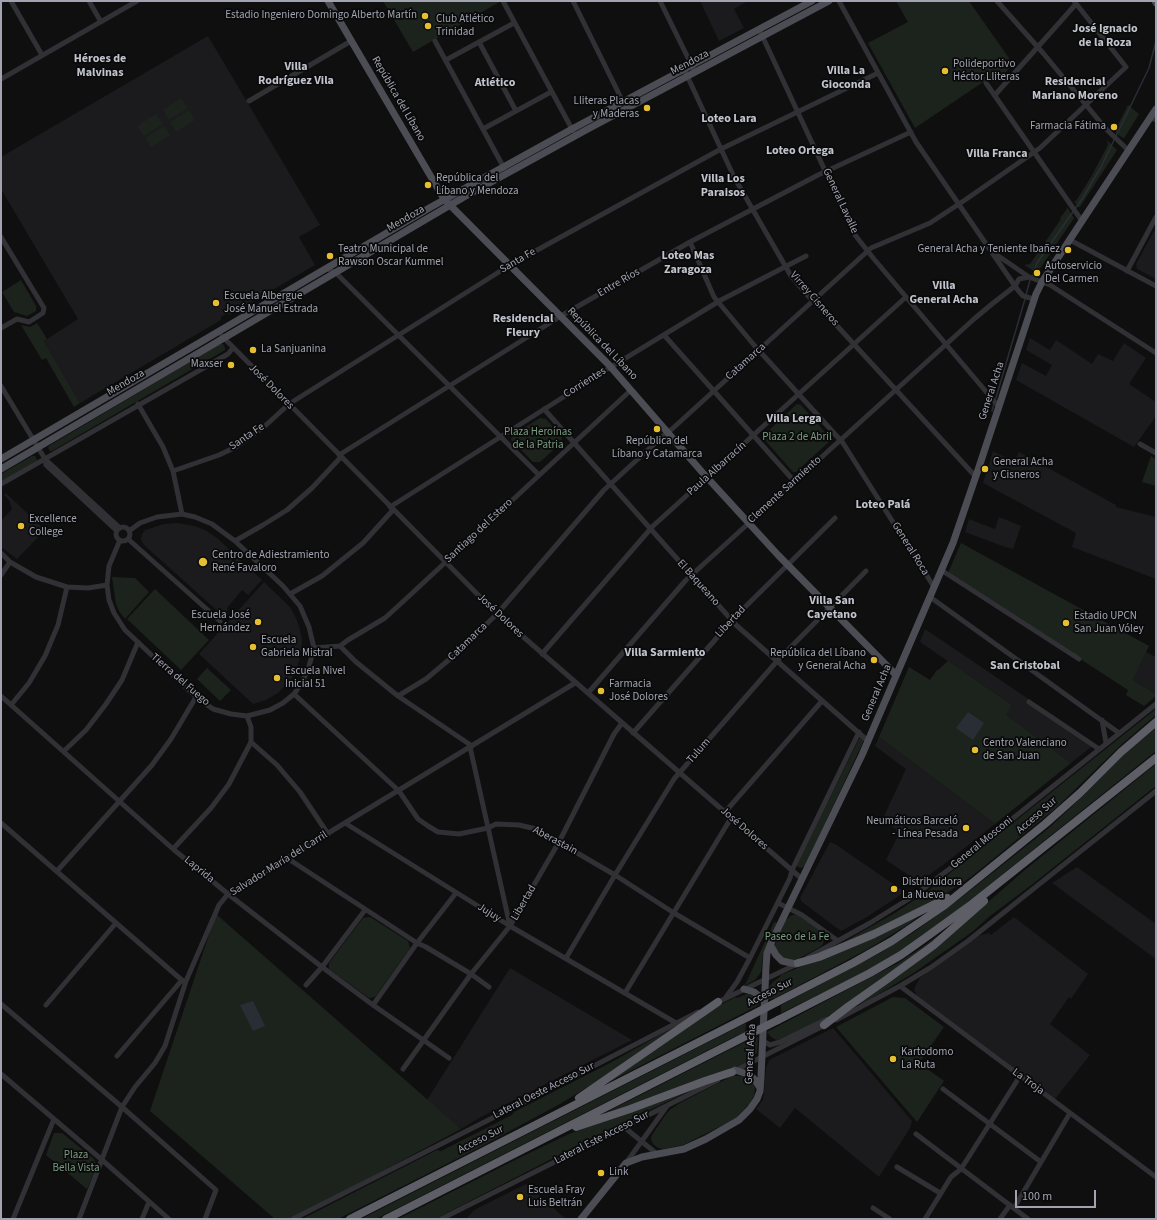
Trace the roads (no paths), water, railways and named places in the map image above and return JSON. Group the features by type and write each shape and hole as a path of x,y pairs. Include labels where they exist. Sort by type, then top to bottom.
{"highway":[{"name":"Acceso Sur","path":"350,1219 844,968 892,941 924,920 973,883 1052,818 1121,752 1156,722"},
{"path":"386,1219 856,980 908,950 955,918 1156,758"},
{"path":"824,1026 946,935 979,906 1022,864"},
{"path":"797,964 819,957 874,934 931,907 973,883"},
{"path":"548,1118 722,1000"},
{"path":"552,1135 630,1109 705,1080 733,1071"}],"main road":[{"name":"República del Líbano","path":"328,1 444,200 612,367 707,478 748,523 896,675"},
{"name":"Mendoza","path":"1,469 506,174 829,1"},
{"name":"Mendoza","path":"1,459 341,259 503,166 809,2"},
{"name":"General Acha","path":"626,1163 642,1157 690,1147 731,1126 750,1109 757,1099 760,1088 763,1041 766,958 771,943 868,741 942,570 976,477 1034,299 1042,282 1128,150 1153,118 1156,109"},
{"path":"771,943 774,952 782,960 797,964"},
{"path":"744,989 754,992 764,1000"},
{"path":"733,1071 750,1075 760,1088"},
{"path":"582,1219 626,1163"}],"street":[{"path":"11,1 42,55"},
{"path":"89,1 101,22"},
{"path":"1,79 137,1"},
{"path":"503,1 576,136"},
{"path":"573,1 627,109"},
{"path":"660,1 695,73"},
{"path":"839,1 916,142 1015,286 1023,296 1034,299"},
{"path":"997,1 1038,47 1106,129 1128,150"},
{"path":"809,2 811,11"},
{"path":"995,95 1075,3"},
{"name":"Catamarca","path":"398,696 426,679 446,662 496,614 610,484 871,248 930,223 1034,152 1126,67 1075,3"},
{"path":"446,60 514,23"},
{"name":"General Lavalle","path":"759,29 855,235 999,408"},
{"path":"249,101 351,41"},
{"path":"435,41 506,174"},
{"path":"479,42 516,111"},
{"name":"Virrey Cisneros","path":"684,69 734,176 792,276 976,477"},
{"name":"Santa Fe","path":"173,471 219,455 236,447 265,426 289,404 510,265 722,149 878,73"},
{"path":"986,83 1082,221"},
{"path":"483,129 552,92"},
{"name":"Entre Ríos","path":"235,541 287,510 312,488 340,456 561,316 690,242 826,172 911,132"},
{"path":"1127,271 1156,217"},
{"path":"1,237 44,308 43,313 29,322 17,319 1,328"},
{"path":"1070,240 1156,286"},
{"name":"General Roca","path":"690,242 714,297 759,350 840,440 934,587"},
{"path":"992,252 1029,277 1056,289 1156,354"},
{"name":"Corrientes","path":"290,594 322,576 363,542 391,508 544,409 718,302 806,256"},
{"path":"336,272 341,259"},
{"path":"326,268 336,272 539,475"},
{"name":"Clemente Sarmiento","path":"588,694 691,575 946,345 992,304 1015,286 1020,278 1029,277"},
{"name":"Paula Albarracín","path":"542,654 651,529 906,297"},
{"name":"José Dolores","path":"219,331 233,348 496,614 802,879"},
{"path":"664,335 794,482"},
{"path":"1,484 138,404 228,354 233,348"},
{"path":"1,386 45,458 119,529"},
{"name":"Santiago del Estero","path":"314,648 340,646 385,618 631,390"},
{"path":"138,404 163,447 173,471 182,514"},
{"name":"El Baqueano","path":"544,409 732,620 868,741"},
{"path":"1140,444 1156,453"},
{"name":"Tierra del Fuego","path":"120,540 109,566 109,600 114,614 125,630 196,697 213,709 231,714 247,716 270,710 283,703 294,694 308,670 314,648 309,627 300,606 290,594 235,541 212,524 195,517 182,514 157,517 140,524 129,531"},
{"name":"Libertad","path":"633,733 732,620 835,518"},
{"path":"119,529 126,528 129,531 130,535 128,539"},
{"path":"119,529 117,537 124,541 128,539"},
{"path":"128,539 220,621"},
{"path":"1,553 10,562 36,577 67,587 88,588 108,585"},
{"path":"1,575 10,562"},
{"path":"942,570 1078,659"},
{"name":"Tulum","path":"566,958 614,875 674,779 777,661 866,571"},
{"path":"12,705 28,683 44,656 58,626 67,587"},
{"path":"930,597 1119,733"},
{"path":"64,751 86,730 106,704 122,680 138,642"},
{"path":"340,646 356,662 398,696 471,747 510,926"},
{"name":"Salvador María del Carril","path":"78,1219 122,1107 135,1087 155,1063 165,1046 184,980 219,905 228,894 575,683"},
{"name":"Aberastain","path":"294,694 399,791 418,818 438,832 459,834 488,828 496,824 519,825 536,829 750,958"},
{"name":"Laprida","path":"1,696 173,849 228,894 373,1005 449,1058"},
{"path":"56,871 152,765 171,739 196,697"},
{"path":"725,812 822,700"},
{"path":"1029,702 1099,749"},
{"name":"General Mosconi","path":"797,964 886,914 915,895 1156,704"},
{"path":"173,849 211,808 229,784 251,742 251,727 247,716"},
{"path":"1102,720 1106,743"},
{"name":"Libertad","path":"403,1069 471,974 510,926 559,842 614,734 622,724"},
{"name":"General Acha","path":"722,1000 737,982 750,958 790,878 792,870 859,732"},
{"path":"251,742 277,765 300,792 328,834"},
{"path":"762,1056 847,1014 900,986 930,968 968,941 1156,791"},
{"path":"625,993 731,818"},
{"path":"1,823 184,980 116,1056"},
{"name":"Jujuy","path":"345,823 510,926 676,1023"},
{"path":"287,858 365,910 417,943 471,974 489,987"},
{"path":"373,1005 417,943 456,892"},
{"path":"778,902 802,915 838,941"},
{"path":"306,985 322,967 365,910"},
{"path":"46,1005 116,923"},
{"name":"Lateral Oeste Acceso Sur","path":"293,1219 676,1023 797,964"},
{"name":"La Troja","path":"900,986 1156,1177"},
{"path":"1,1004 122,1107 216,1190 205,1219"},
{"path":"770,1044 780,1042 828,1018 847,1014"},
{"path":"763,1041 770,1044 784,1046"},
{"name":"Lateral Este Acceso Sur","path":"441,1219 708,1085 762,1056"},
{"path":"1,1074 169,1219"},
{"path":"925,1219 950,1177 961,1169 1020,1076"},
{"path":"943,1089 1041,1162"},
{"path":"626,1163 668,1105"},
{"path":"1000,1219 1012,1207 1070,1113"},
{"path":"14,1219 54,1119"},
{"path":"624,1127 657,1154"},
{"path":"916,1134 1028,1219"},
{"path":"897,1167 940,1193"},
{"path":"142,1219 149,1202"},
{"path":"873,1208 890,1219"}],"waterway":[{"path":"1116,136 1149,68 1156,41"},
{"path":"1032,276 1037,263 1082,199 1101,167 1114,140"},
{"path":"1026,295 1030,280"},
{"path":"995,401 1025,299"},
{"path":"992,411 994,404"}],"place":[{"name":"Estadio Ingeniero Domingo Alberto Martín","path":"425,16"},
{"name":"Club Atlético Trinidad","path":"428,26"},
{"name":"Polideportivo Héctor Lliteras","path":"945,71"},
{"name":"Lliteras Placas y Maderas","path":"647,108"},
{"name":"Farmacia Fátima","path":"1114,127"},
{"name":"República del Líbano y Mendoza","path":"428,185"},
{"name":"General Acha y Teniente Ibañez","path":"1068,250"},
{"name":"Teatro Municipal de Rawson Oscar Kummel","path":"330,256"},
{"name":"Autoservicio Del Carmen","path":"1037,273"},
{"name":"Escuela Albergue José Manuel Estrada","path":"216,303"},
{"name":"La Sanjuanina","path":"253,350"},
{"name":"Maxser","path":"231,365"},
{"name":"República del Líbano y Catamarca","path":"657,429"},
{"name":"General Acha y Cisneros","path":"985,469"},
{"name":"Excellence College","path":"21,526"},
{"name":"Centro de Adiestramiento René Favaloro","path":"203,562"},
{"name":"Escuela José Hernández","path":"258,622"},
{"name":"Estadio UPCN San Juan Vóley","path":"1066,623"},
{"name":"Escuela Gabriela Mistral","path":"253,647"},
{"name":"República del Líbano y General Acha","path":"874,660"},
{"name":"Escuela Nivel Inicial 51","path":"277,678"},
{"name":"Farmacia José Dolores","path":"601,691"},
{"name":"Centro Valenciano de San Juan","path":"975,750"},
{"name":"Neumáticos Barceló - Línea Pesada","path":"966,828"},
{"name":"Distribuidora La Nueva","path":"894,889"},
{"name":"Kartodomo La Ruta","path":"893,1059"},
{"name":"Link","path":"601,1173"},
{"name":"Escuela Fray Luis Beltrán","path":"520,1197"}],"district":[{"name":"José Ignacio de la Roza","path":"1105,36"},
{"name":"Héroes de Malvinas","path":"100,66"},
{"name":"Villa Rodríguez Vila","path":"296,74"},
{"name":"Villa La Gioconda","path":"846,78"},
{"name":"Atlético","path":"495,83"},
{"name":"Residencial Mariano Moreno","path":"1075,89"},
{"name":"Loteo Lara","path":"729,119"},
{"name":"Loteo Ortega","path":"800,151"},
{"name":"Villa Franca","path":"997,154"},
{"name":"Villa Los Paraisos","path":"723,186"},
{"name":"Loteo Mas Zaragoza","path":"688,263"},
{"name":"Villa General Acha","path":"944,293"},
{"name":"Residencial Fleury","path":"523,326"},
{"name":"Villa Lerga","path":"794,419"},
{"name":"Loteo Palá","path":"883,505"},
{"name":"Villa San Cayetano","path":"832,608"},
{"name":"Villa Sarmiento","path":"665,653"},
{"name":"San Cristobal","path":"1025,666"}],"park label":[{"name":"Plaza 2 de Abril","path":"797,438"},
{"name":"Plaza Heroínas de la Patria","path":"538,439"},
{"name":"Paseo de la Fe","path":"797,938"},
{"name":"Plaza Bella Vista","path":"76,1162"}]}
